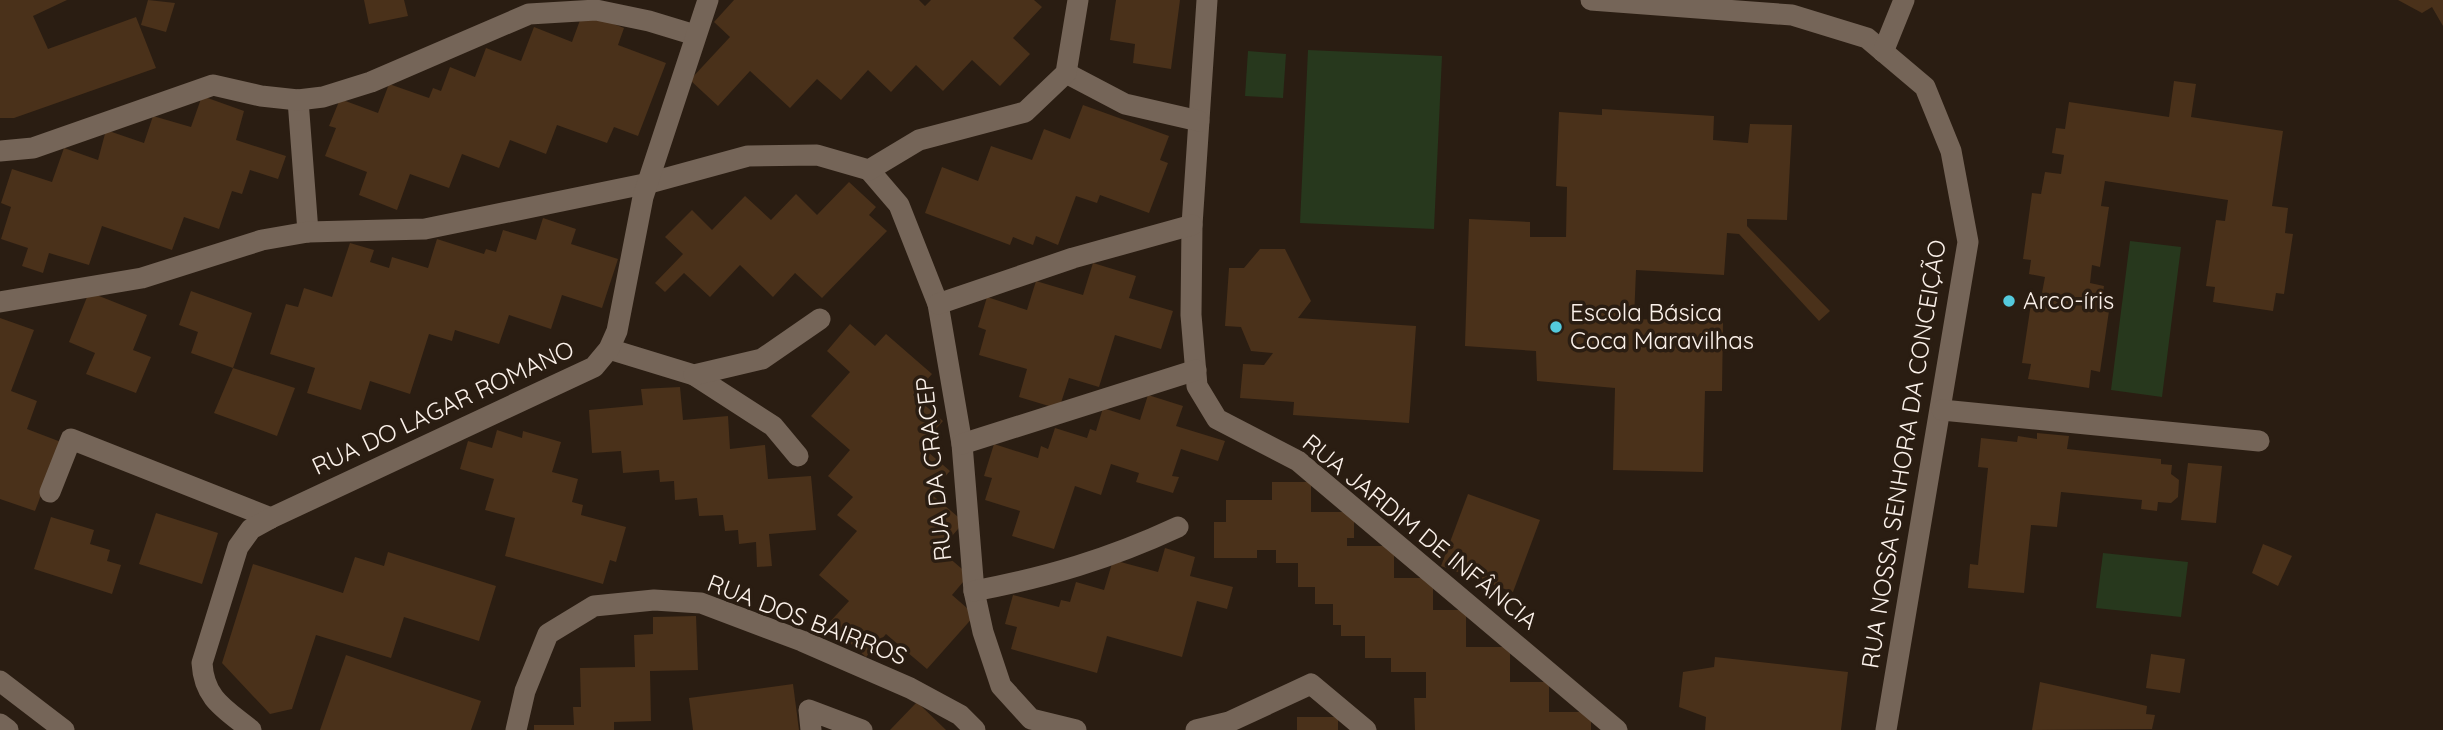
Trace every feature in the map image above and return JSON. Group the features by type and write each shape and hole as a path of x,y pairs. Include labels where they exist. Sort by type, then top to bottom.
{"street":[{"name":"RUA DO LAGAR ROMANO","path":"251,730 214,700 203,683 202,663 238,547 251,529 271,518 594,367 609,349 617,331 643,197 708,0"},
{"path":"0,302 142,278 262,240 308,232 425,229 649,183 748,156 817,155 869,170 919,140 1025,112 1066,73 1078,0"},
{"name":"RUA JARDIM DE INFÂNCIA","path":"1207,0 1192,225 1191,315 1197,386 1217,419 1298,461 1617,730"},
{"name":"RUA NOSSA SENHORA DA CONCEIÇÃO","path":"1591,0 1792,15 1867,38 1925,87 1951,151 1968,242 1942,410 1886,730"},
{"path":"1883,52 1904,0"},
{"path":"0,152 33,148 213,85 261,96 298,100 323,97 371,82 529,14 596,10 649,21 695,35"},
{"path":"1066,73 1125,104 1199,121"},
{"path":"298,100 308,232"},
{"name":"RUA DA CRACEP","path":"869,170 899,205 939,304 962,444 974,591 983,632 1001,686 1031,719 1076,730"},
{"path":"939,304 1073,258 1192,225"},
{"path":"694,375 762,359 820,318"},
{"path":"609,349 694,375 774,426 798,456"},
{"path":"962,444 1196,370"},
{"path":"1942,410 2259,441"},
{"path":"50,492 71,439 271,518"},
{"path":"974,591 1059,574 1116,555 1178,527"},
{"name":"RUA DOS BAIRROS","path":"516,730 525,691 548,634 594,606 654,600 701,603 802,642 910,688 960,715 975,730"},
{"path":"0,681 64,730"},
{"path":"1206,729 1229,722 1311,684 1366,730"},
{"path":"811,730 809,710 862,730"},
{"path":"0,724 8,730"}],"green space":[{"path":"1308,50 1442,56 1434,229 1300,223"},
{"path":"1248,51 1286,54 1283,98 1245,96"},
{"path":"2130,241 2181,247 2162,397 2111,390"},
{"path":"2103,553 2188,562 2181,617 2096,608"}],"building":[{"path":"0,0 67,0 33,16 48,49 136,17 156,68 14,118 0,118"},
{"path":"148,0 175,3 166,32 141,25"},
{"path":"364,0 404,0 408,16 369,24"},
{"path":"734,0 919,0 925,6 931,0 1034,0 1042,7 1013,38 1030,54 1000,86 972,60 943,91 916,65 891,92 868,70 841,100 817,79 790,108 750,71 718,106 690,80 730,37 714,22"},
{"path":"1116,0 1180,0 1171,69 1133,63 1135,44 1110,40"},
{"path":"2398,0 2443,0 2443,26 2432,7 2422,13"},
{"path":"583,12 624,28 618,45 666,63 638,136 614,127 607,143 557,125 546,154 510,140 499,168 462,154 449,188 410,174 397,210 359,195 367,172 325,156 336,128 329,126 340,99 378,113 389,84 429,98 433,88 441,91 450,67 475,77 486,48 521,61 534,27 572,42"},
{"path":"2174,81 2196,84 2191,117 2283,131 2272,206 2288,208 2285,233 2293,234 2284,294 2276,293 2273,311 2213,302 2215,287 2206,286 2216,220 2225,221 2228,200 2105,181 2101,206 2109,207 2100,267 2092,265 2090,283 2104,286 2100,310 2109,311 2100,372 2091,370 2089,388 2028,379 2031,364 2022,363 2032,297 2041,298 2045,277 2029,274 2031,260 2023,259 2032,193 2041,194 2045,172 2061,174 2064,155 2052,153 2056,128 2065,129 2069,102 2169,117"},
{"path":"202,96 244,111 236,140 286,156 278,179 250,170 242,194 232,191 219,229 184,217 172,250 102,226 89,265 49,253 43,273 22,266 28,248 1,239 11,207 1,203 12,169 52,182 64,148 98,160 106,130 144,143 153,116 191,127"},
{"path":"1083,105 1169,136 1160,160 1168,163 1149,213 1100,195 1097,203 1076,196 1058,245 1036,236 1033,245 1013,237 1010,245 925,213 942,167 978,181 991,146 1032,160 1044,129 1070,139"},
{"path":"1602,109 1714,116 1713,140 1748,143 1750,124 1792,125 1787,220 1747,219 1747,226 1830,311 1819,321 1739,234 1727,233 1724,275 1636,270 1634,319 1723,322 1722,391 1705,391 1703,472 1613,470 1615,388 1537,381 1536,351 1465,346 1469,219 1530,222 1530,237 1566,237 1567,187 1556,186 1559,112 1602,115"},
{"path":"849,182 876,207 869,215 887,231 822,298 795,273 773,297 740,265 710,297 684,273 665,292 655,283 683,254 665,237 692,210 712,230 745,196 771,220 796,194 817,215"},
{"path":"543,218 576,229 571,244 618,259 602,308 562,295 551,329 509,315 499,344 455,330 452,341 429,334 410,394 370,381 361,410 307,393 315,368 270,354 286,304 298,307 304,288 332,297 350,243 374,250 370,262 389,268 392,257 428,268 437,239 484,254 486,249 496,252 503,230 536,240"},
{"path":"1260,249 1285,249 1311,301 1298,318 1416,326 1409,423 1293,415 1294,402 1240,398 1243,364 1264,365 1273,353 1251,351 1241,327 1225,326 1229,268 1244,268"},
{"path":"1093,263 1136,276 1129,298 1173,311 1161,349 1115,335 1099,387 1069,378 1059,409 1019,397 1027,369 979,355 986,330 978,327 987,297 1027,310 1036,281 1083,295"},
{"path":"191,291 252,313 233,368 191,353 198,332 179,325"},
{"path":"89,292 147,315 133,350 151,357 136,393 86,374 95,353 69,342"},
{"path":"0,318 34,330 11,391 37,401 27,429 61,442 35,511 0,499"},
{"path":"850,324 875,346 886,334 932,374 913,395 943,421 921,446 950,471 930,493 964,522 940,550 969,575 952,595 975,615 927,669 886,634 866,657 828,624 849,601 819,575 857,531 837,515 853,497 828,476 850,450 811,416 850,372 827,351"},
{"path":"233,368 295,388 277,436 214,413"},
{"path":"680,387 683,420 728,416 730,449 765,445 768,479 811,476 816,530 769,534 772,566 757,567 756,542 739,544 738,530 725,531 723,515 699,516 697,498 675,500 674,481 660,482 659,470 623,473 621,451 592,453 589,410 643,405 641,389"},
{"path":"1148,395 1183,406 1176,426 1225,441 1218,461 1181,449 1172,476 1179,477 1173,493 1136,482 1139,473 1111,464 1101,495 1075,486 1054,549 1012,536 1020,511 985,500 992,478 984,476 994,444 1038,458 1041,446 1048,449 1055,428 1087,438 1090,429 1096,431 1103,408 1140,420"},
{"path":"497,430 522,438 523,431 561,442 552,472 578,479 572,502 583,505 581,515 626,527 616,562 610,560 603,584 505,556 515,518 485,510 494,479 460,469 468,441 492,448"},
{"path":"2037,433 2069,436 2067,449 2161,459 2161,464 2172,465 2171,474 2179,480 2178,497 2171,503 2158,502 2157,511 2141,509 2142,500 2061,492 2057,527 2031,525 2024,593 1968,588 1970,564 1978,565 1988,468 1978,467 1981,438 2017,442 2018,436 2037,439"},
{"path":"2188,463 2222,466 2216,523 2181,520"},
{"path":"1272,482 1311,482 1311,512 1354,512 1354,538 1347,538 1347,546 1394,546 1394,578 1433,578 1433,610 1466,610 1466,647 1510,647 1510,682 1549,682 1549,712 1591,712 1591,730 1415,730 1414,698 1426,698 1426,672 1391,672 1391,658 1365,658 1365,636 1341,636 1341,625 1333,625 1333,604 1315,604 1315,587 1298,587 1298,563 1276,563 1276,550 1257,550 1257,558 1214,558 1214,522 1226,522 1226,500 1272,500"},
{"path":"1468,494 1540,520 1513,592 1441,566"},
{"path":"156,513 218,533 202,584 139,564"},
{"path":"51,517 94,530 90,544 110,550 107,561 121,565 112,594 34,569"},
{"path":"2263,544 2292,556 2278,586 2252,573"},
{"path":"1165,548 1195,557 1190,576 1233,587 1227,609 1197,601 1182,657 1107,636 1097,673 1011,649 1017,627 1005,624 1013,595 1059,607 1061,600 1070,602 1076,582 1104,590 1113,560 1158,572"},
{"path":"388,552 496,586 479,641 404,617 391,658 316,635 292,709 270,714 222,663 253,564 343,593 355,557 384,566"},
{"path":"696,616 698,670 650,671 651,721 614,722 614,730 534,730 534,725 574,725 573,707 581,707 580,668 635,667 634,635 653,634 653,617"},
{"path":"2151,654 2185,659 2180,693 2146,688"},
{"path":"346,655 481,701 471,730 320,730"},
{"path":"1715,657 1848,672 1841,730 1705,730 1706,717 1679,707 1683,672 1714,667"},
{"path":"2040,682 2147,706 2146,714 2155,715 2152,729 2032,730"},
{"path":"793,684 799,730 693,730 689,698"},
{"path":"917,702 946,730 890,730"},
{"path":"1297,717 1338,717 1338,730 1297,730"}],"place":[{"name":"Arco-íris","path":"2009,301"},
{"name":"Escola Básica Coca Maravilhas","path":"1556,327"}]}
